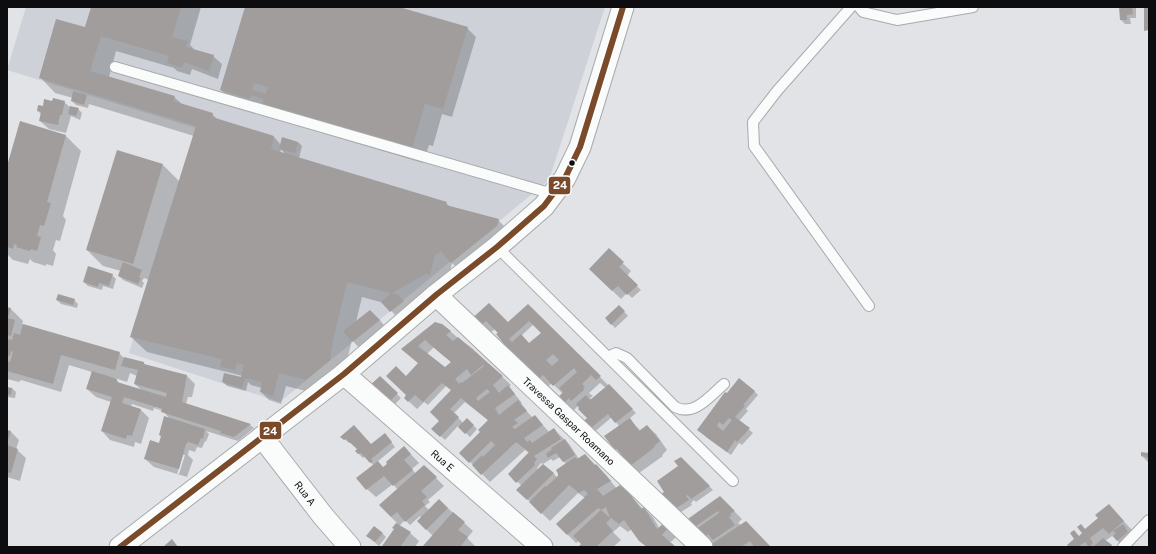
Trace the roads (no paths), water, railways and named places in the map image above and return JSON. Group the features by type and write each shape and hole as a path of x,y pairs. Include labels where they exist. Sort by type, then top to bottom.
{"street":[{"path":"120,547 344,374 436,295 497,247 544,206 565,178 580,147 623,7"},
{"name":"Travessa Gaspar Roamano","path":"436,295 702,547"},
{"name":"Rua E","path":"344,374 542,547"},
{"name":"Rua A","path":"262,437 323,516 350,547"}],"lane":[{"path":"851,7 777,91 753,122 754,146 868,306"},
{"path":"859,7 863,12 897,20 973,7"},
{"path":"115,67 553,194"},
{"path":"497,247 733,481"},
{"path":"608,357 616,353 627,358 675,407 682,411 698,406 724,384"},
{"path":"1123,547 1149,520"}]}
